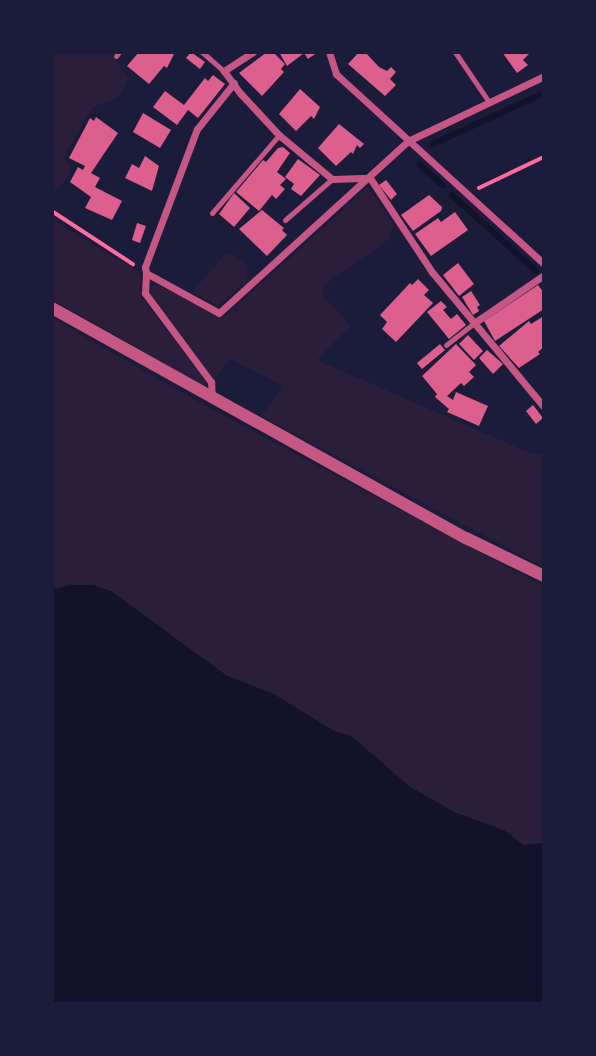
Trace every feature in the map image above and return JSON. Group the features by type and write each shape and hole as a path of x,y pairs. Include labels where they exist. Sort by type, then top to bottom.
{"street":[{"path":"253,52 224,71 279,135 332,179 370,178"},
{"path":"329,52 336,74 544,264"},
{"path":"146,273 219,313 408,141 544,76"},
{"path":"212,399 211,382 145,293 145,267 197,129 234,83"},
{"path":"370,178 432,272 544,407"},
{"path":"474,323 544,275"},
{"path":"52,308 466,538 544,576"}],"lane":[{"path":"202,52 224,71"},
{"path":"455,52 489,102"},
{"path":"212,213 279,135"},
{"path":"285,220 332,179"},
{"path":"446,345 474,323"}],"path":[{"path":"467,194 544,157"},
{"path":"52,211 146,273"}],"shaded area":[{"path":"53,53 116,53 113,56 128,78 119,97 93,107 66,152 64,159 71,167 69,177 53,193"},
{"path":"368,187 395,226 389,232 391,238 323,285 323,295 350,326 317,360 530,453 543,455 543,567 261,416 284,386 230,359 214,380 150,294 150,287 156,284 223,318"},
{"path":"52,219 142,274 140,295 208,383 205,387 53,300"},
{"path":"230,253 246,265 248,273 245,282 218,306 192,292 224,256"},
{"path":"52,318 204,405 543,586 543,843 523,845 505,831 488,823 470,820 410,787 351,736 334,731 274,695 227,676 111,591 70,585 56,589 53,586"},
{"path":"70,585 93,585 111,591 227,676 274,694 334,731 351,736 410,787 454,812 505,831 523,845 543,843 543,1003 53,1003 52,586 56,589"}],"building":[{"path":"139,52 175,52 167,68 164,66 149,84 127,66"},
{"path":"191,52 205,62 200,69 186,58"},
{"path":"267,52 273,52 285,64 281,69 284,72 262,96 239,73"},
{"path":"279,52 318,52 308,59 304,53 287,66"},
{"path":"359,52 365,52 379,67 387,71 391,67 396,72 390,79 396,85 385,96 348,64"},
{"path":"502,52 531,52 523,60 528,65 517,73"},
{"path":"213,75 225,84 198,118 188,110 177,125 153,107 165,91 184,105 205,78 208,81"},
{"path":"300,89 320,107 314,119 311,116 296,131 279,114"},
{"path":"143,113 171,130 160,148 133,132"},
{"path":"96,117 118,133 91,173 100,178 95,187 122,201 112,220 85,208 91,197 70,182 78,167 83,170 85,166 69,158 90,118 94,121"},
{"path":"339,124 364,144 360,148 357,145 353,154 351,152 336,166 318,148"},
{"path":"283,147 290,153 277,172 286,179 280,185 285,189 276,199 272,195 259,211 236,192 263,160 266,162 278,148"},
{"path":"145,156 159,166 152,191 125,178 132,164 139,168"},
{"path":"298,159 320,175 301,196 291,189 294,184 285,177"},
{"path":"386,180 397,194 391,200 379,185"},
{"path":"234,193 250,208 234,227 219,214"},
{"path":"429,195 442,207 441,211 413,231 401,215"},
{"path":"262,210 284,228 282,230 287,235 267,256 239,229"},
{"path":"455,212 468,230 431,256 415,234 438,218 441,222"},
{"path":"137,223 146,226 140,243 132,240"},
{"path":"458,263 474,284 459,296 443,275"},
{"path":"418,279 429,290 424,295 433,303 396,342 382,329 387,322 380,315 410,283 412,285"},
{"path":"538,285 544,293 544,309 495,341 484,321"},
{"path":"471,291 480,305 477,307 479,311 473,315 462,297"},
{"path":"441,301 447,307 443,310 451,319 457,314 466,325 449,339 427,312"},
{"path":"544,316 544,347 538,352 540,354 519,368 499,346 529,321 531,324"},
{"path":"468,335 483,351 474,360 459,344"},
{"path":"440,344 445,350 422,369 417,363"},
{"path":"456,344 476,365 469,372 474,377 464,386 461,383 447,396 453,400 456,392 488,406 479,426 447,412 449,409 435,397 437,394 422,376"},
{"path":"487,350 503,364 493,374 479,358"},
{"path":"533,405 543,418 536,424 526,411"}],"waterway":[{"path":"433,144 544,93"},
{"path":"420,165 443,186"},
{"path":"452,195 536,271"}]}
